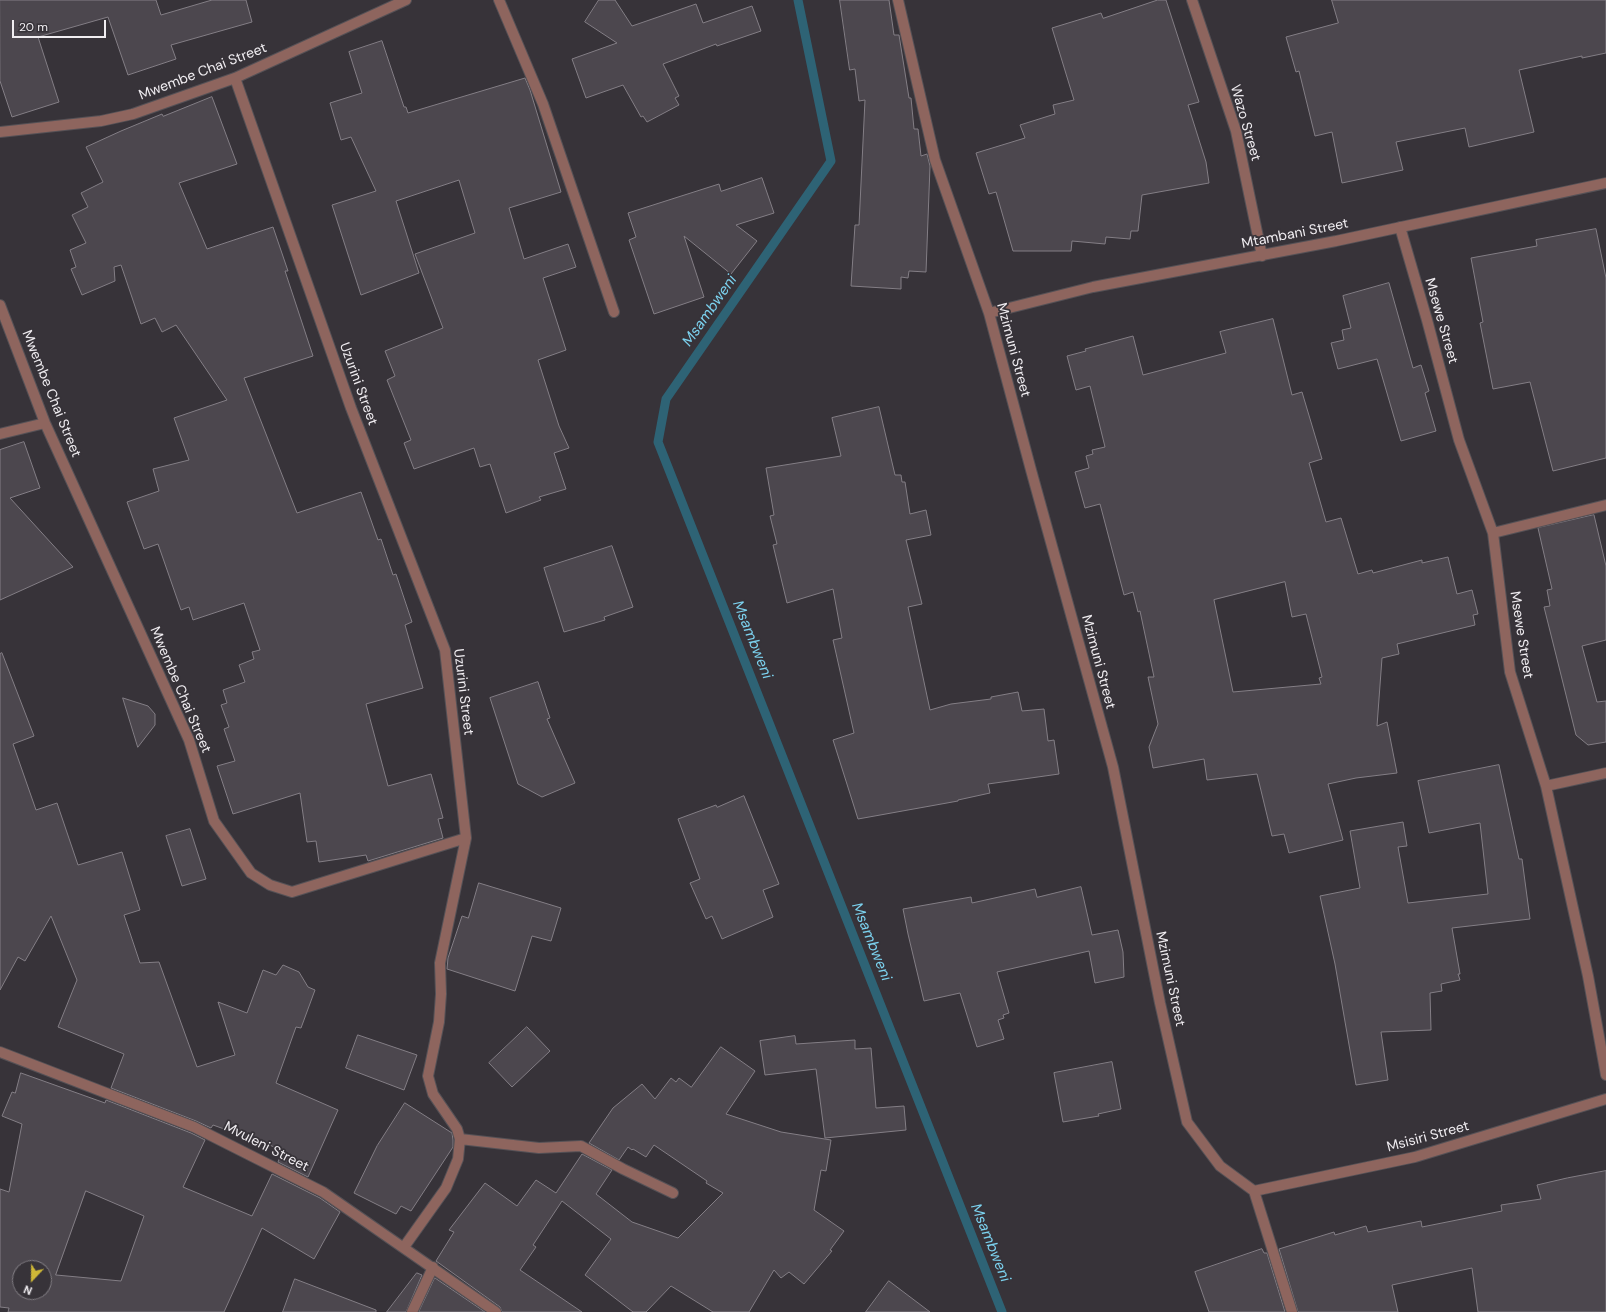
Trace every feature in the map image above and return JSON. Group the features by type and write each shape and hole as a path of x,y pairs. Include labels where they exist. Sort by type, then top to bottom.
{"street":[{"name":"Mwembe Chai Street","path":"0,132 101,121 133,114 235,78 406,0"},
{"path":"499,0 543,104 614,312"},
{"name":"Mzimuni Street","path":"898,0 935,160 989,313 1113,767 1160,1003 1187,1122 1220,1166 1254,1191"},
{"name":"Wazo Street","path":"1192,0 1236,131 1262,256"},
{"name":"Uzurini Street","path":"235,78 351,408 445,650 466,838 440,963 441,994 438,1022 428,1076 433,1094 457,1128 460,1139 458,1159 446,1188 404,1247"},
{"name":"Mtambani Street","path":"989,313 1093,287 1262,256 1606,183"},
{"name":"Msewe Street","path":"1400,227 1459,440 1493,533 1510,672 1546,786 1588,976 1606,1075"},
{"name":"Mwembe Chai Street","path":"0,306 46,423 189,740 214,821 251,873 270,885 292,892 466,838"},
{"path":"0,434 46,423"},
{"path":"1493,533 1606,505"},
{"path":"1546,786 1606,773"},
{"name":"Mvuleni Street","path":"0,1052 194,1127 323,1192 496,1312"},
{"name":"Msisiri Street","path":"1254,1191 1415,1157 1606,1099"},
{"path":"460,1139 539,1148 581,1146 623,1169 673,1193"},
{"path":"1254,1191 1292,1312"},
{"path":"412,1312 433,1267"}],"building":[{"path":"0,0 156,0 161,15 212,0 246,0 252,22 171,45 176,59 128,75 108,17 38,37 59,102 12,117 0,81"},
{"path":"599,0 615,0 632,26 696,4 703,23 752,6 761,31 717,46 716,44 663,64 679,96 675,98 679,105 647,122 643,116 641,117 623,85 586,98 572,59 617,43 585,22"},
{"path":"840,0 889,0 894,35 899,35 909,98 911,98 914,129 918,129 921,156 927,154 930,166 926,272 909,271 908,278 901,277 901,289 851,286 855,225 859,225 865,100 859,101 855,69 850,70"},
{"path":"1158,0 1166,0 1199,102 1188,105 1206,162 1209,183 1142,195 1138,231 1131,231 1130,239 1106,237 1105,244 1072,241 1071,251 1013,251 996,192 989,194 976,153 1025,138 1020,125 1055,114 1053,105 1074,100 1052,28 1101,13 1103,18"},
{"path":"1332,0 1606,0 1606,53 1582,58 1582,56 1519,70 1534,132 1469,147 1465,128 1396,142 1403,170 1342,183 1332,132 1315,136 1299,71 1296,72 1286,37 1338,23"},
{"path":"382,41 404,107 406,107 408,113 525,78 561,192 509,208 524,259 568,244 576,267 543,278 566,350 538,360 559,426 569,448 554,453 566,489 539,497 541,500 506,513 490,464 480,467 474,448 414,469 404,443 411,440 387,380 395,376 385,351 443,328 415,254 475,233 459,180 396,201 419,273 361,295 332,205 376,191 351,137 341,140 330,103 362,93 349,52"},
{"path":"212,97 237,164 179,183 207,249 273,227 288,271 285,271 313,356 244,378 297,513 361,492 378,540 381,539 393,575 396,574 412,622 405,625 423,688 366,704 388,786 431,774 443,818 438,819 443,838 368,861 366,855 319,862 316,841 307,842 300,793 233,814 217,766 235,761 224,729 229,727 221,705 227,703 223,690 245,682 239,665 254,659 252,652 260,650 244,603 193,620 189,607 181,610 158,544 144,549 127,502 159,491 153,469 189,460 174,418 227,400 176,325 162,332 155,318 141,324 121,265 114,267 115,281 82,295 71,269 76,267 70,250 86,243 72,215 88,207 81,193 103,182 86,147 162,114 163,116"},
{"path":"762,178 774,213 736,225 757,241 731,274 684,236 704,297 654,314 629,240 636,237 628,213 719,184 721,191"},
{"path":"1596,229 1606,278 1606,458 1553,471 1530,382 1493,389 1480,323 1483,322 1471,258 1537,246 1536,240"},
{"path":"1389,283 1413,368 1421,365 1429,391 1425,393 1436,431 1401,441 1377,359 1338,369 1331,343 1344,340 1342,330 1351,328 1343,296"},
{"path":"1273,319 1292,395 1302,392 1322,459 1309,463 1326,522 1341,518 1358,574 1372,570 1373,573 1422,560 1422,563 1448,557 1457,594 1472,590 1478,614 1473,615 1475,625 1397,644 1399,654 1382,658 1377,726 1387,722 1397,773 1356,778 1328,784 1343,840 1289,853 1284,834 1272,836 1257,774 1207,780 1204,759 1153,768 1149,747 1158,724 1148,677 1154,677 1140,611 1138,612 1133,592 1124,595 1100,504 1085,508 1075,472 1089,468 1086,456 1093,454 1092,450 1105,447 1090,386 1076,390 1067,356 1086,351 1085,349 1133,336 1143,375 1226,353 1220,332","holes":["1285,582 1292,617 1306,614 1322,677 1319,678 1321,684 1233,692 1214,600"]},
{"path":"879,407 895,475 901,475 902,482 905,482 910,514 926,510 931,535 906,540 922,604 908,607 930,710 951,704 991,699 991,697 1018,692 1022,711 1044,709 1048,741 1054,740 1059,774 988,784 990,793 958,801 858,819 833,740 854,733 833,640 842,638 833,589 787,603 773,545 777,544 770,516 774,515 766,468 841,456 832,418"},
{"path":"24,442 40,488 10,498 73,567 0,600 0,450"},
{"path":"1594,515 1606,566 1606,640 1582,646 1597,702 1606,701 1606,742 1588,745 1576,735 1544,607 1550,606 1547,590 1552,589 1538,528"},
{"path":"612,546 633,607 604,617 605,620 564,632 544,568"},
{"path":"2,653 34,736 13,744 36,810 57,803 78,865 122,852 140,910 124,915 140,963 159,962 197,1067 235,1055 218,1002 247,1013 263,970 276,975 283,965 299,972 308,987 315,990 301,1028 296,1027 276,1083 338,1110 308,1177 278,1162 283,1150 213,1125 211,1128 111,1088 124,1054 58,1027 77,980 51,916 25,961 18,957 0,990 0,654"},
{"path":"538,682 550,718 547,719 575,783 542,797 518,784 490,698"},
{"path":"123,698 148,706 155,714 155,725 138,747"},
{"path":"1499,765 1519,859 1522,859 1530,919 1452,928 1460,980 1441,984 1442,991 1430,993 1431,1030 1381,1032 1388,1080 1356,1085 1335,964 1320,896 1360,888 1350,831 1403,822 1407,846 1398,847 1408,903 1488,894 1480,823 1429,833 1418,781"},
{"path":"744,796 779,884 763,890 773,917 722,939 712,916 706,919 690,883 700,879 678,819 716,805 717,807"},
{"path":"190,829 206,879 182,886 166,836"},
{"path":"479,883 561,908 551,941 532,936 515,991 447,969 448,958 462,916 468,918"},
{"path":"1081,887 1092,935 1118,930 1123,952 1124,977 1095,983 1089,951 997,972 1009,1013 1003,1015 1004,1018 998,1020 1004,1039 977,1047 960,993 924,1001 903,909 971,897 972,903 1035,889 1037,897"},
{"path":"527,1027 550,1051 512,1087 489,1063"},
{"path":"358,1035 417,1055 404,1090 346,1068"},
{"path":"795,1036 796,1044 855,1040 855,1049 871,1048 876,1108 904,1106 906,1130 825,1138 816,1069 765,1075 760,1041"},
{"path":"721,1047 755,1071 726,1114 781,1132 831,1140 826,1171 821,1170 814,1210 844,1231 830,1250 832,1251 804,1284 789,1272 781,1278 774,1270 749,1312 713,1312 671,1286 646,1312 633,1312 585,1275 611,1239 562,1201 533,1245 536,1247 520,1270 582,1312 502,1312 500,1307 436,1261 454,1232 449,1230 485,1183 517,1206 536,1180 556,1193 582,1154 612,1170 596,1194 632,1222 678,1238 723,1193 706,1183 707,1181 654,1145 646,1157 628,1147 619,1160 589,1143 613,1108 642,1084 655,1099 671,1078 676,1082 679,1078 691,1087"},
{"path":"1112,1062 1121,1109 1098,1114 1099,1116 1063,1122 1054,1073"},
{"path":"21,1073 105,1103 106,1100 191,1133 205,1140 183,1187 252,1216 272,1174 320,1198 340,1212 314,1259 262,1228 224,1312 8,1312 9,1308 0,1307 0,1189 9,1192 22,1124 2,1116 12,1092 15,1093","holes":["86,1191 144,1216 121,1281 56,1275"]},
{"path":"405,1103 452,1133 453,1147 411,1211 401,1206 396,1214 354,1193 377,1146"},
{"path":"1606,1171 1606,1312 1478,1312 1472,1268 1392,1285 1398,1312 1298,1312 1279,1249 1334,1232 1335,1235 1366,1226 1368,1232 1421,1221 1422,1227 1502,1211 1501,1205 1541,1199 1537,1185"},
{"path":"1262,1249 1264,1253 1267,1253 1285,1312 1209,1312 1195,1272"},
{"path":"417,1273 422,1275 406,1312 387,1312"},
{"path":"435,1278 485,1312 419,1312"},
{"path":"295,1279 376,1310 376,1312 283,1312"},
{"path":"889,1281 930,1312 866,1312"}],"waterway":[{"name":"Msambweni","path":"798,0 831,161 666,399 658,442 1002,1312"}]}
